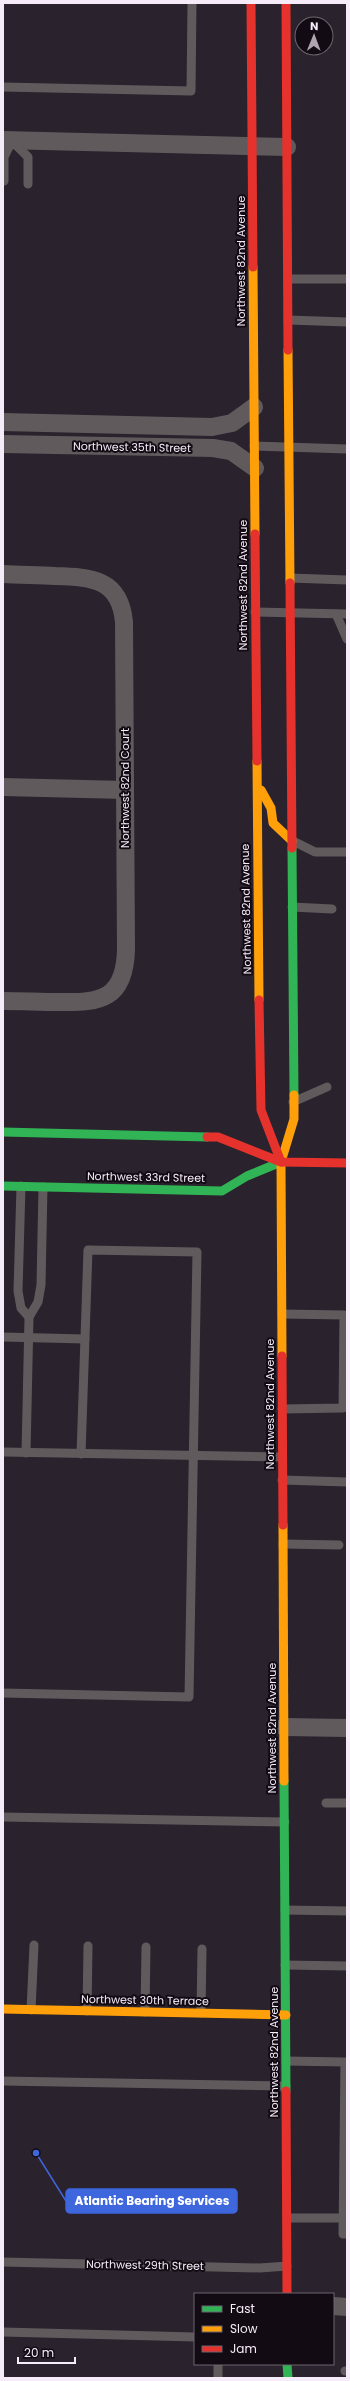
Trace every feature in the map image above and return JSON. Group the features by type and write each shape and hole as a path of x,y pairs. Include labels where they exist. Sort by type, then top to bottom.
{"street":[{"name":"Northwest 82nd Avenue","path":"251,3 255,612 262,1110 282,1162"},
{"name":"Northwest 82nd Avenue","path":"286,3 294,1119 282,1162 282,1480 287,2293"},
{"path":"8,141 287,147"},
{"name":"Northwest 35th Street","path":"3,422 212,427 232,423 254,407"},
{"name":"Northwest 35th Street","path":"3,444 213,448 232,451 255,468"},
{"name":"Northwest 82nd Court","path":"3,574 78,576 96,580 109,588 122,606 124,622 126,962 122,978 113,990 101,999 86,1003 3,1001"},
{"path":"257,782 271,808 273,823 292,841"},
{"path":"3,787 125,790"},
{"name":"Northwest 33rd Street","path":"3,1132 218,1137 282,1162 347,1163"},
{"name":"Northwest 33rd Street","path":"3,1186 222,1191 247,1176 282,1162"},
{"path":"284,1726 347,1728"},
{"name":"Northwest 30th Terrace","path":"3,2009 286,2015"},
{"path":"334,2306 347,2307"},
{"path":"287,2365 288,2378"}],"lane":[{"path":"3,87 190,91 192,3"},
{"path":"4,181 4,157 8,141 28,157 28,184"},
{"path":"288,279 347,279"},
{"path":"288,320 347,322"},
{"path":"254,446 347,449"},
{"path":"290,578 347,580"},
{"path":"255,612 347,614"},
{"path":"336,614 347,639"},
{"path":"292,841 315,852 347,852"},
{"path":"292,907 332,909"},
{"path":"293,1102 327,1087"},
{"path":"21,1186 18,1291 21,1308 29,1317"},
{"path":"26,1453 29,1317 38,1302 41,1285 43,1187"},
{"path":"3,1693 189,1697 197,1252 88,1250 81,1454"},
{"path":"282,1314 344,1315 343,1408 282,1409"},
{"path":"3,1337 85,1339"},
{"path":"3,1452 282,1457"},
{"path":"282,1480 347,1482"},
{"path":"283,1544 340,1545"},
{"path":"326,1802 347,1803"},
{"path":"3,1817 284,1822"},
{"path":"285,1910 347,1911"},
{"path":"31,2010 34,1945"},
{"path":"88,1946 88,2010"},
{"path":"145,2012 146,1947"},
{"path":"201,2013 202,1949"},
{"path":"285,1965 347,1966"},
{"path":"286,2061 346,2061 343,2234 347,2234"},
{"path":"3,2080 286,2086"},
{"path":"287,2218 343,2218"},
{"name":"Northwest 29th Street","path":"3,2262 260,2268 287,2266"},
{"path":"3,2332 194,2337"},
{"path":"218,2365 218,2378"}],"traffic: fast":[{"path":"292,848 294,1095"},
{"path":"3,1132 207,1137"},
{"path":"3,1186 222,1191 247,1176 281,1162"},
{"path":"284,1781 286,2091"},
{"path":"287,2365 288,2378"}],"traffic: slow":[{"path":"253,267 255,534"},
{"path":"288,350 290,583"},
{"path":"257,761 259,1000"},
{"path":"261,790 271,808 273,823 292,841"},
{"path":"282,1356 281,1162 294,1119 294,1095"},
{"path":"283,1525 284,1781"},
{"path":"3,2009 286,2015"}],"traffic: jam":[{"path":"251,3 253,267"},
{"path":"286,3 288,350"},
{"path":"255,534 257,761"},
{"path":"290,583 292,848"},
{"path":"259,1000 261,1110 281,1162"},
{"path":"207,1137 218,1137 281,1162 347,1163"},
{"path":"282,1356 283,1525"},
{"path":"286,2091 287,2293"}],"place":[{"name":"Atlantic Bearing Services","path":"36,2153"}]}
